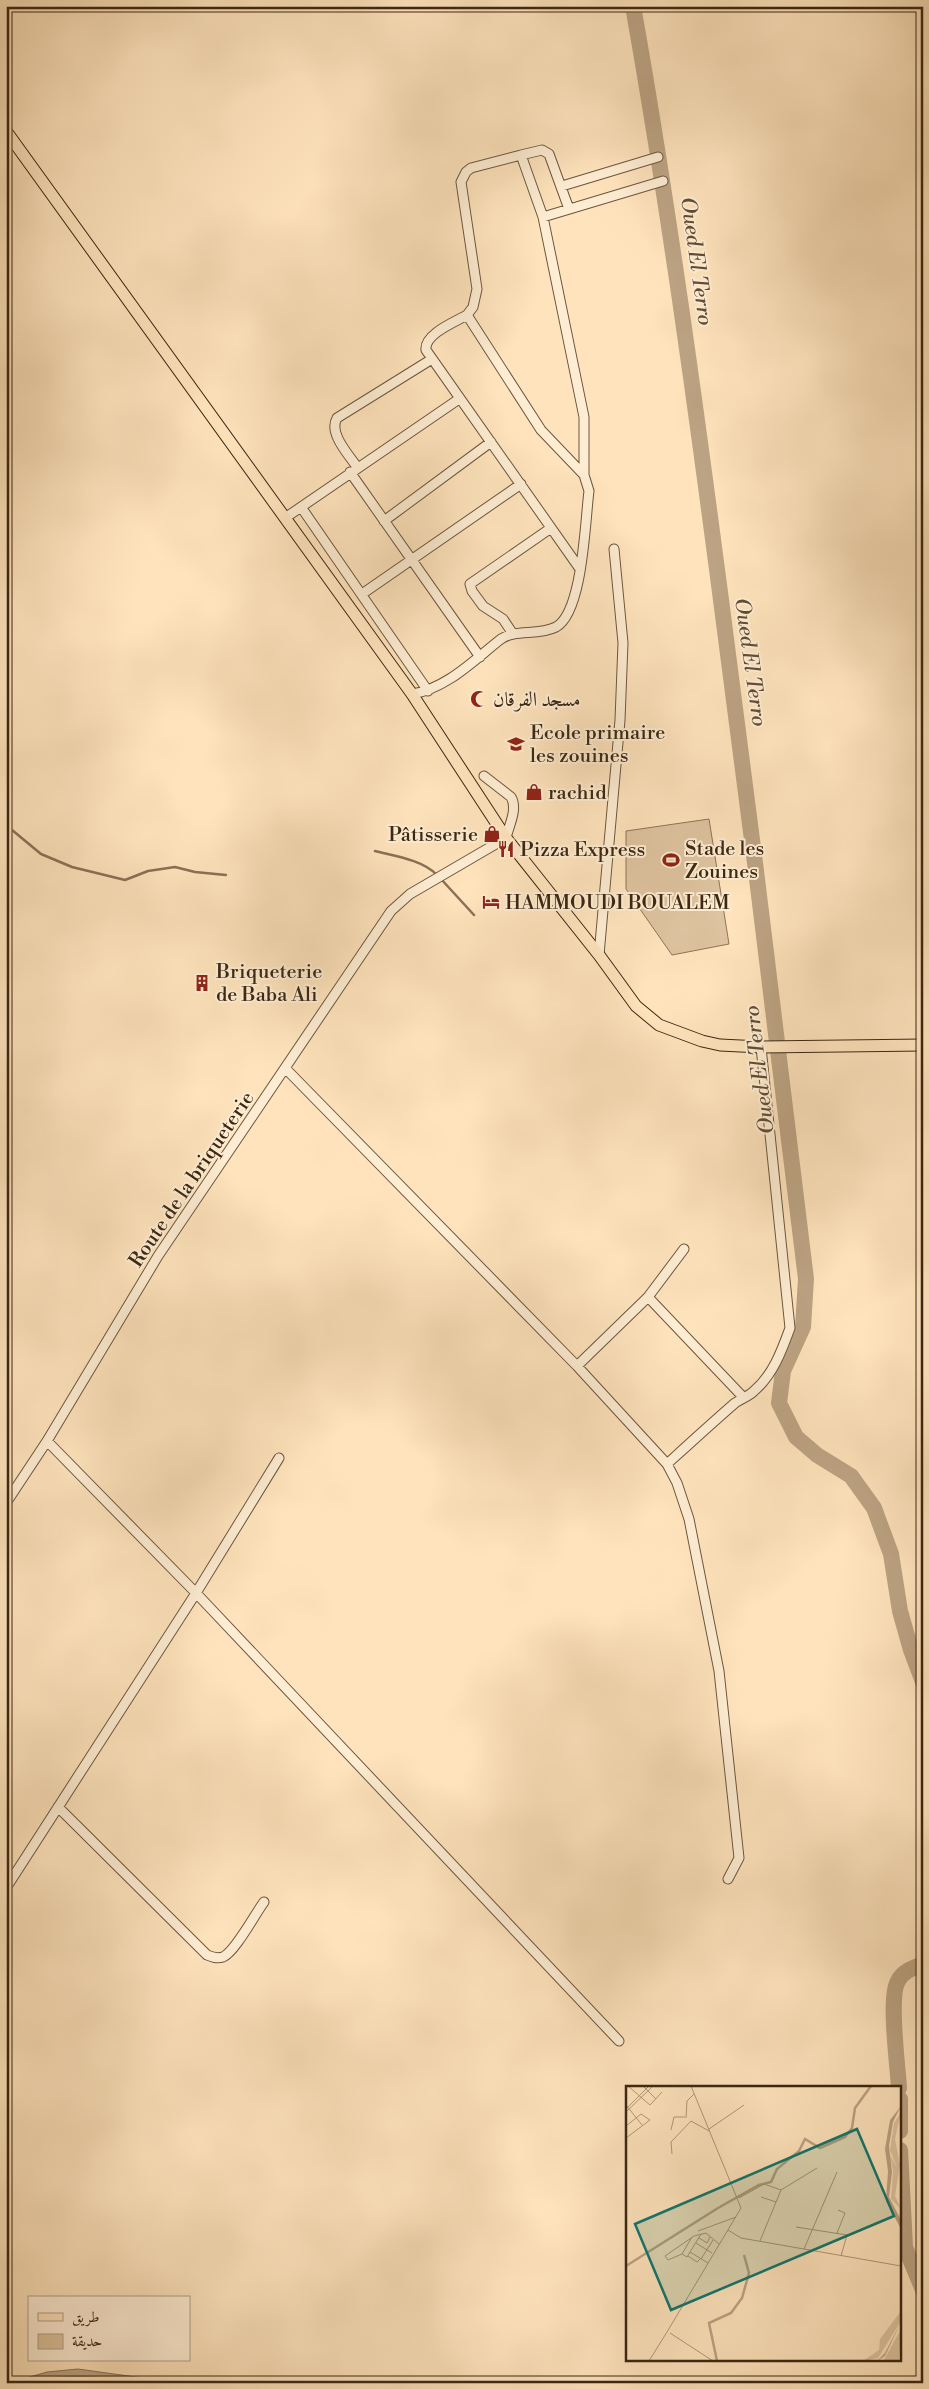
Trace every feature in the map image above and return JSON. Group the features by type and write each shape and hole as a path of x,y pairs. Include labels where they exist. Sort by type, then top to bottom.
{"main road":[{"path":"6,131 182,378 412,694 506,838 599,955 636,1006 659,1025 711,1043 764,1046 923,1045"}],"street":[{"path":"569,209 549,154 542,150 471,168 462,177 461,190 477,290 473,307 467,314 428,340 426,350 580,569"},
{"path":"412,694 428,691 480,657 503,638 513,634 542,633 557,626 567,618 577,592 589,491 584,475 584,417 542,217 521,155"},
{"path":"562,186 658,157"},
{"path":"542,217 663,181"},
{"path":"467,314 541,430 584,475"},
{"path":"432,359 336,418 334,432 384,521 480,657"},
{"path":"285,518 459,399"},
{"path":"384,521 491,442"},
{"path":"362,594 521,484"},
{"path":"300,507 428,691"},
{"path":"513,634 504,619 483,606 472,591 470,584 551,528"},
{"path":"599,955 620,720 623,643 614,549"},
{"path":"484,776 511,797 514,802 506,838"},
{"name":"Route de la briqueterie","path":"6,1503 47,1441 158,1256 391,911 410,894 506,838"},
{"path":"667,1464 743,1397 754,1391 770,1372 783,1349 790,1328 764,1046"},
{"path":"286,1069 577,1366 667,1464 677,1483 689,1519 719,1671 739,1858 728,1879"},
{"path":"577,1366 648,1297 684,1249"},
{"path":"648,1297 743,1397"},
{"path":"47,1441 196,1593 619,2041"},
{"path":"6,1888 196,1593 279,1458"},
{"path":"58,1807 207,1955 218,1958 228,1954 264,1902"}],"green space":[{"name":"Stade les Zouines","path":"709,819 729,944 672,955 626,889 626,831"}],"water":[{"path":"78,2369 179,2383 9,2383 47,2372"}],"waterway":[{"name":"Oued El Terro","path":"633,6 669,228 701,451 754,855 806,1279 803,1327 783,1371 779,1403 796,1437 817,1455 851,1476 874,1508 891,1554 900,1611 911,1650 923,1682"},
{"path":"6,825 41,854 72,867 125,880 148,871 175,867 195,872 226,875"},
{"path":"375,851 417,862 437,875"},
{"path":"441,879 474,915"},
{"path":"899,2086 894,2032 895,1989 903,1975 923,1964"},
{"path":"902,2189 905,2247 923,2290"}],"place":[{"name":"مسجد الفرقان","path":"479,699"},
{"name":"Ecole primaire les zouines","path":"516,744"},
{"name":"rachid","path":"534,792"},
{"name":"Pâtisserie","path":"492,834"},
{"name":"Pizza Express","path":"506,849"},
{"name":"Stade les Zouines","path":"671,860"},
{"name":"HAMMOUDI BOUALEM","path":"491,902"},
{"name":"Briqueterie de Baba Ali","path":"202,983"}]}
